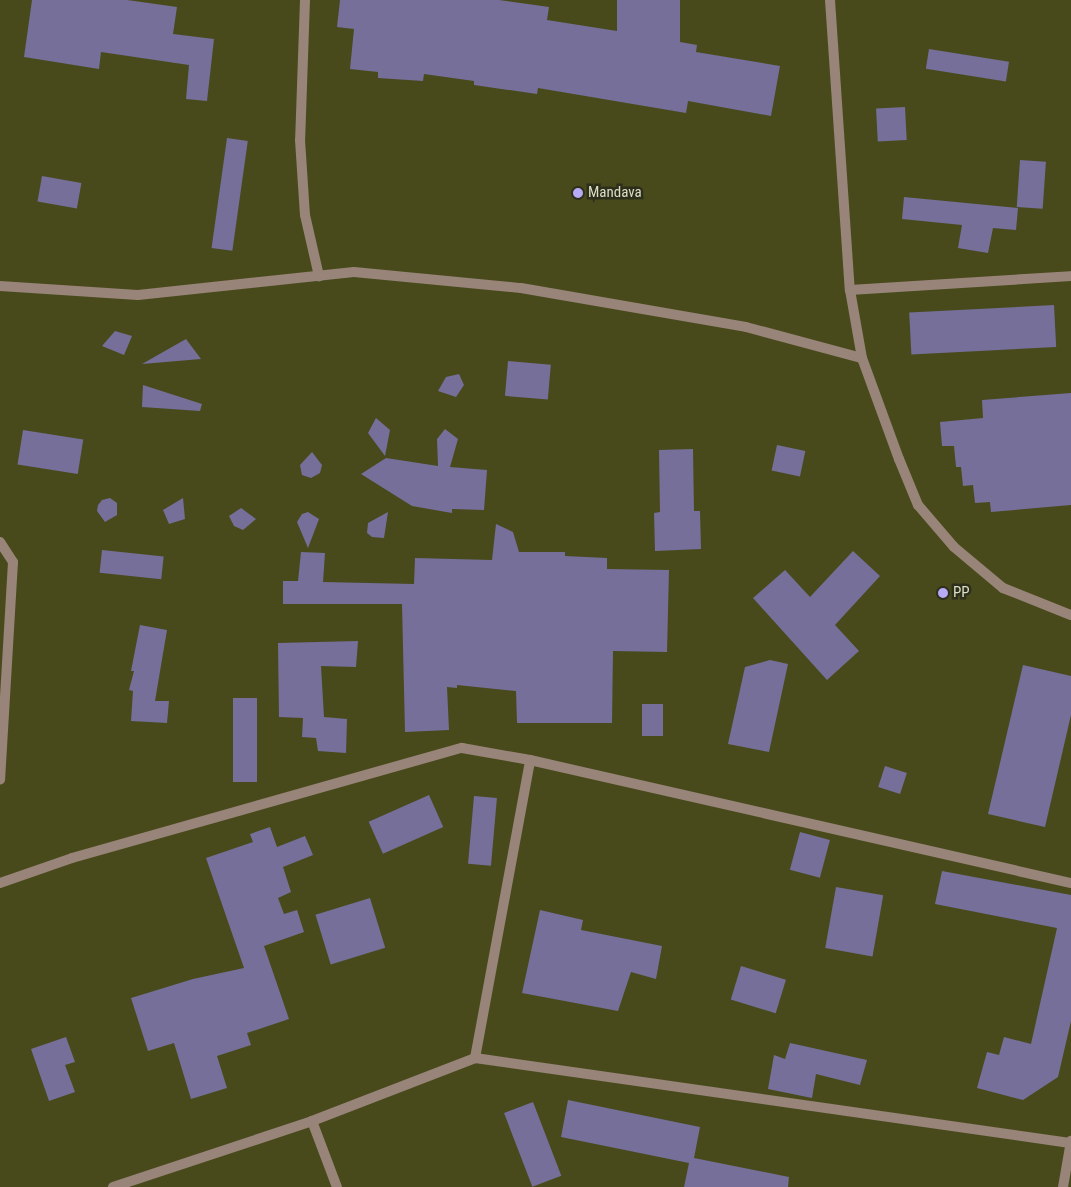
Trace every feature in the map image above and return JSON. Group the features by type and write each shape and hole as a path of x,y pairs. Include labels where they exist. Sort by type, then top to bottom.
{"street":[{"path":"305,0 300,140 304,215 319,276"},
{"path":"830,0 850,290 862,358 918,505 954,546 1003,588 1071,615"},
{"path":"0,286 138,295 354,272 521,288 746,327 862,358"},
{"path":"850,290 1071,276"},
{"path":"0,542 13,562 0,780"},
{"path":"0,883 72,858 462,748 530,760 1071,884"},
{"path":"475,1058 530,760"},
{"path":"113,1187 312,1121 475,1058 1071,1142 1063,1187"},
{"path":"312,1121 336,1187"}],"building":[{"path":"32,0 127,0 177,7 173,34 214,39 207,101 186,99 189,65 101,52 99,69 24,57"},
{"path":"340,0 499,0 549,7 547,20 617,31 617,0 680,0 680,42 697,45 696,52 780,66 771,116 688,101 686,113 538,88 537,94 474,85 474,81 424,74 423,81 378,78 378,72 350,69 354,29 337,27"},
{"path":"929,49 1009,62 1006,81 926,69"},
{"path":"905,107 907,140 878,141 876,109"},
{"path":"227,138 248,141 232,251 212,248"},
{"path":"1020,160 1046,162 1043,209 1017,207"},
{"path":"42,176 81,183 77,209 37,202"},
{"path":"904,197 1018,208 1016,230 993,228 988,253 958,248 962,225 902,219"},
{"path":"1054,305 1056,347 911,355 909,313"},
{"path":"115,331 132,336 124,355 102,346"},
{"path":"186,339 201,359 142,364"},
{"path":"508,361 551,365 548,400 505,396"},
{"path":"459,374 464,385 456,397 438,391 446,377"},
{"path":"143,385 202,404 200,411 142,407"},
{"path":"1071,393 1071,505 991,512 990,502 975,503 973,485 963,486 961,467 956,467 954,446 942,446 940,422 983,418 982,400"},
{"path":"376,418 390,430 385,456 368,433"},
{"path":"445,429 458,439 450,467 487,470 484,510 452,509 452,513 412,506 361,474 386,458 438,466 437,439"},
{"path":"23,430 83,440 78,474 18,465"},
{"path":"777,445 805,451 800,476 772,470"},
{"path":"693,449 694,511 700,511 701,549 655,551 654,513 660,512 659,450"},
{"path":"312,452 322,465 320,473 311,478 302,475 300,465"},
{"path":"110,498 117,503 117,515 105,522 97,511 98,505 102,500"},
{"path":"183,498 185,519 169,524 163,510"},
{"path":"241,508 256,519 243,530 234,526 229,516"},
{"path":"308,512 319,519 308,548 297,522 302,514"},
{"path":"388,512 384,538 372,537 367,533 368,523"},
{"path":"496,524 513,532 519,552 565,552 565,556 607,558 607,569 669,570 667,652 613,651 612,723 517,723 516,691 457,685 457,688 447,687 449,730 405,732 402,604 283,604 283,581 298,581 301,552 325,553 323,582 414,584 415,558 492,560"},
{"path":"102,550 164,556 161,579 100,573"},
{"path":"853,551 880,576 835,625 859,651 827,680 753,598 785,570 810,597"},
{"path":"140,625 167,630 155,701 169,701 167,723 131,721 133,691 129,690 134,671 131,671"},
{"path":"358,641 356,667 321,666 324,717 347,719 346,753 318,751 316,738 302,737 303,718 279,717 278,643"},
{"path":"770,660 788,664 769,752 728,744 745,667"},
{"path":"1023,665 1071,676 1071,715 1045,827 988,814"},
{"path":"233,698 257,698 257,782 233,782"},
{"path":"642,704 663,704 663,736 642,736"},
{"path":"885,766 907,773 900,794 878,787"},
{"path":"429,795 443,827 383,854 369,822"},
{"path":"474,796 497,798 491,866 468,864"},
{"path":"270,827 277,847 305,836 313,855 283,867 291,892 278,898 284,914 297,910 304,932 264,946 289,1019 247,1033 251,1045 217,1056 227,1088 191,1099 174,1043 148,1051 131,998 193,979 244,968 206,858 253,842 250,834"},
{"path":"800,832 830,840 820,878 790,870"},
{"path":"942,871 1071,895 1071,1021 1058,1077 1023,1100 977,1088 987,1052 999,1055 1004,1037 1031,1044 1057,928 935,904"},
{"path":"836,887 883,895 873,956 825,948"},
{"path":"370,898 385,948 331,964 315,915"},
{"path":"540,910 583,920 581,930 662,946 656,979 631,972 618,1011 522,993"},
{"path":"741,966 786,980 776,1013 731,999"},
{"path":"66,1037 75,1062 65,1065 75,1092 49,1101 31,1049"},
{"path":"790,1043 867,1060 860,1085 816,1074 812,1098 768,1089 774,1055 785,1059"},
{"path":"568,1100 700,1127 694,1158 789,1177 788,1187 684,1187 689,1163 561,1137"},
{"path":"533,1102 561,1176 532,1187 504,1113"}],"place":[{"name":"Mandava","path":"578,193"},
{"name":"PP","path":"943,593"}]}
